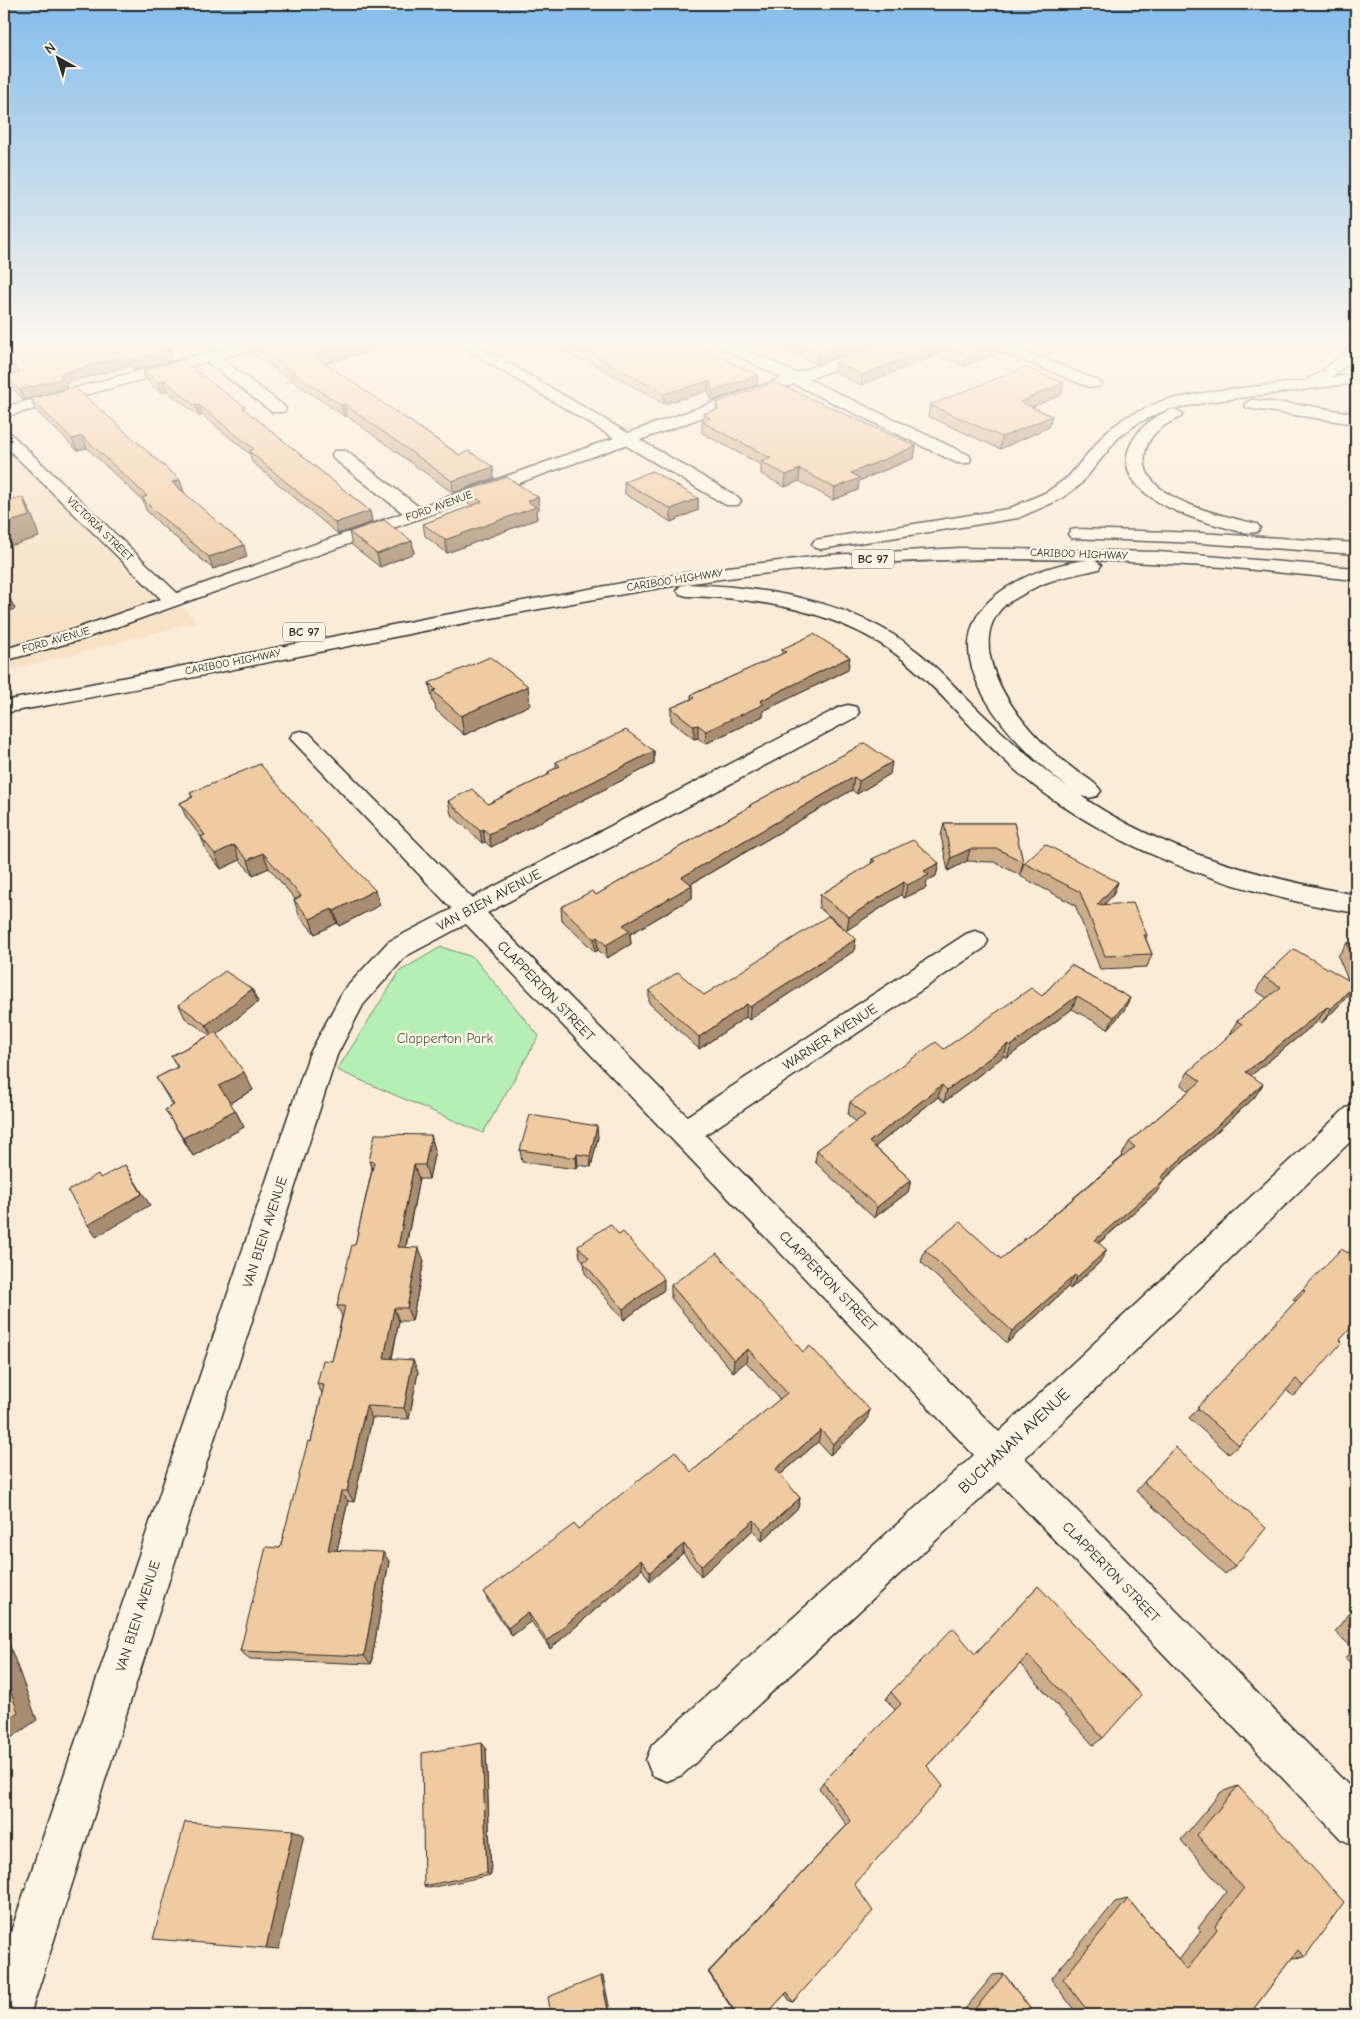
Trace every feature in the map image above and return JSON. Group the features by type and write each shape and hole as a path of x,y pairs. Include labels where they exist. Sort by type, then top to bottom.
{"main road":[{"path":"621,435 732,501"},
{"name":"FORD AVENUE","path":"4,655 76,635 174,601 637,435"},
{"path":"914,435 963,459"},
{"path":"821,544 1012,514 1053,496 1074,481 1113,435"},
{"path":"1145,435 1134,455 1134,467 1142,481 1156,493 1200,515 1234,525 1356,548"},
{"name":"VICTORIA STREET","path":"4,436 174,601"},
{"path":"340,455 416,514"},
{"name":"CARIBOO HIGHWAY","path":"1063,534 1200,538 1356,548"},
{"name":"BC 97","path":"744,552 821,544 984,536"},
{"name":"CARIBOO HIGHWAY","path":"4,707 590,593 686,578 833,561 988,553 1087,553 1221,561 1356,574"},
{"path":"1158,558 1066,570 1042,576 1007,592 983,620 977,646 984,676 996,702 1034,747 1077,784 1115,808 1159,829 1227,855 1298,876 1356,888"},
{"name":"CARIBOO HIGHWAY","path":"4,690 567,581 678,562"},
{"path":"590,593 648,589 705,590 792,602 836,617 876,634 908,654 1012,754 1044,782 1096,816 1148,842 1217,869 1278,887 1356,904"},
{"name":"VAN BIEN AVENUE","path":"6,2015 323,1055 353,998 397,949 848,712"},
{"name":"CLAPPERTON STREET","path":"301,738 1356,1824"},
{"name":"WARNER AVENUE","path":"684,1133 975,941"},
{"name":"BUCHANAN AVENUE","path":"667,1760 999,1457 1356,1117"}],"shaded area":[{"path":"4,435 7,435 197,622 4,672"}],"green space":[{"name":"Clapperton Park","path":"441,947 473,957 539,1036 483,1133 337,1070 400,971"}],"building":[{"path":"68,435 129,435 180,480 172,482 244,545 209,557 158,514 142,498 147,496 82,436 72,439"},
{"path":"237,435 277,435 370,511 335,523 249,451 254,449"},
{"path":"388,435 430,435 459,455 469,451 493,467 452,481"},
{"path":"727,435 892,435 916,446 851,473 860,478 835,488 800,469 786,475 761,462 771,458"},
{"path":"652,471 698,498 671,509 624,482"},
{"path":"507,477 538,497 527,501 536,507 445,540 423,524 482,502 466,491"},
{"path":"23,497 29,516 4,524 4,503"},
{"path":"384,520 412,541 377,554 349,532"},
{"path":"814,634 850,657 760,701 764,704 706,731 698,725 694,726 671,708 694,698 691,695 786,652 782,649"},
{"path":"490,657 528,686 461,716 433,691 436,690 429,683"},
{"path":"626,730 654,751 489,834 483,829 480,831 448,801 472,789 488,804 550,774 548,772 560,766 556,762"},
{"path":"865,743 892,762 859,781 854,777 682,877 692,885 623,925 630,931 606,945 597,937 594,939 561,907 592,891 596,895 750,805"},
{"path":"260,764 307,818 375,890 334,911 332,909 310,919 294,900 301,896 263,853 248,860 234,845 215,854 201,837 205,835 180,803 193,797 190,793"},
{"path":"944,823 1014,823 1023,862 998,849 970,849 951,858"},
{"path":"913,840 939,863 924,871 929,875 907,885 904,882 849,917 820,895 875,861 872,859"},
{"path":"1045,844 1118,882 1097,905 1133,903 1147,935 1144,935 1152,954 1105,956 1080,892 1024,863"},
{"path":"828,916 856,939 750,1007 747,1004 699,1037 649,991 678,972 704,995"},
{"path":"1347,943 1356,944 1356,967"},
{"path":"1294,949 1355,984 1331,1009 1327,1007 1246,1072 1263,1084 1161,1177 1164,1180 1095,1240 1107,1250 1077,1277 1075,1275 1012,1331 925,1250 960,1222 1001,1259 1135,1147 1129,1142 1201,1081 1188,1072 1242,1024 1237,1021 1281,987 1264,977"},
{"path":"1071,965 1130,998 1114,1017 1077,996 1011,1046 1008,1044 947,1090 942,1085 869,1142 911,1180 877,1207 817,1150 865,1115 850,1102 936,1042 944,1049 1031,988 1042,996"},
{"path":"225,971 252,989 206,1025 179,1005"},
{"path":"216,1032 244,1072 219,1086 235,1110 183,1138 165,1110 174,1105 156,1078 178,1067 171,1056"},
{"path":"530,1115 597,1126 590,1156 577,1154 576,1158 520,1150"},
{"path":"375,1134 431,1135 425,1165 414,1165 398,1247 419,1248 407,1308 394,1308 384,1358 413,1360 404,1408 366,1406 347,1491 341,1491 328,1550 383,1552 364,1656 240,1651 266,1547 280,1548 308,1441 311,1442 324,1385 317,1384 323,1360 332,1361 345,1306 337,1306 352,1245 355,1245 374,1162 369,1161"},
{"path":"125,1165 142,1194 88,1225 68,1191 98,1174 100,1178"},
{"path":"610,1224 619,1235 623,1232 664,1279 623,1309 583,1262 589,1258 578,1246"},
{"path":"1356,1244 1356,1322 1340,1340 1342,1342 1304,1386 1296,1379 1239,1445 1197,1408 1305,1291 1303,1289 1341,1249 1348,1253"},
{"path":"717,1253 803,1352 810,1346 870,1410 833,1444 821,1430 776,1469 800,1498 763,1531 754,1520 701,1566 684,1544 650,1572 641,1560 547,1641 528,1612 508,1628 484,1592 574,1524 578,1529 675,1451 691,1472 787,1393 748,1349 734,1360 671,1285"},
{"path":"1175,1447 1266,1528 1235,1566 1144,1482"},
{"path":"1038,1586 1141,1695 1103,1738 1028,1655 927,1766 943,1786 854,1884 873,1911 793,2002 787,1992 766,2015 737,2015 709,1972 851,1821 823,1782 901,1704 891,1692 953,1628 975,1654"},
{"path":"1356,1613 1356,1633 1348,1625"},
{"path":"4,1673 18,1712 4,1722"},
{"path":"482,1743 487,1873 424,1886 422,1753"},
{"path":"1238,1786 1344,1902 1305,1957 1298,1950 1249,2015 1091,2015 1063,1979 1128,1899 1187,1970 1217,1929 1215,1926 1244,1889 1197,1835"},
{"path":"185,1822 293,1830 266,1948 153,1939"},
{"path":"1004,1974 1035,2015 970,2015"},
{"path":"601,1976 609,2015 551,2015 548,1997"}]}
